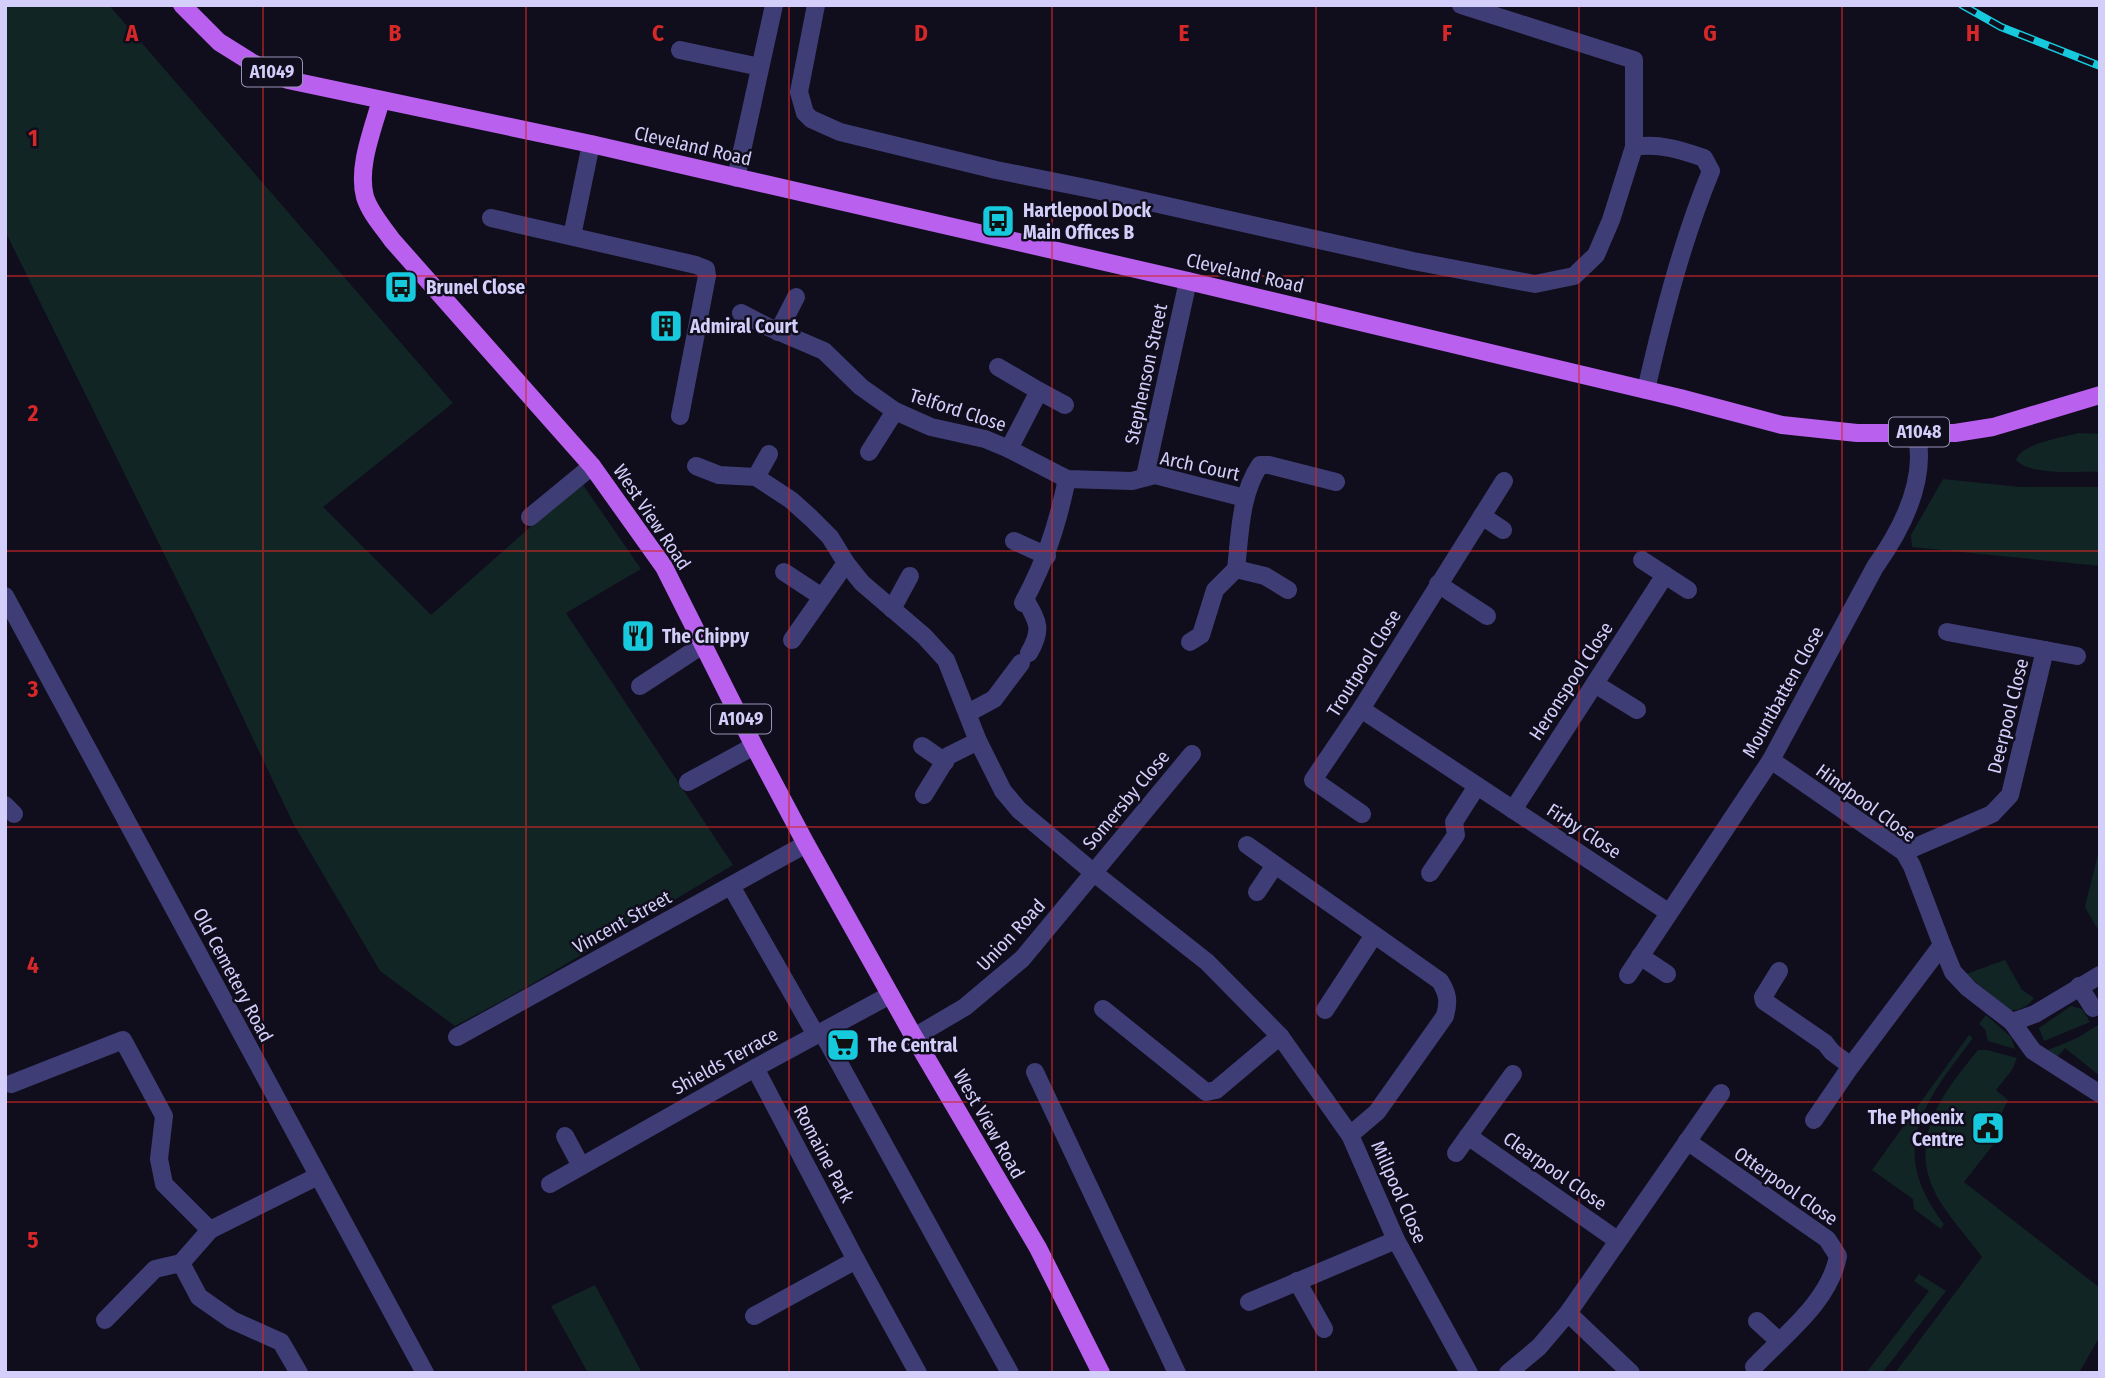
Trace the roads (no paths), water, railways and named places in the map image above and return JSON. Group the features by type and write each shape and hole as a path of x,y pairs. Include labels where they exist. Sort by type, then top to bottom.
{"main road":[{"name":"A1049","path":"182,5 219,42 288,80 382,100"},
{"name":"Cleveland Road","path":"382,100 1188,281 1782,425 1857,433 1955,433 1993,427 2100,395"},
{"name":"West View Road","path":"382,100 370,138 364,173 366,198 376,218 392,240 592,466 664,567 806,844 914,1037 1038,1248 1098,1372"}],"street":[{"path":"736,178 774,5"},
{"path":"816,5 799,92 805,113 811,119 840,132 996,170 1413,261 1535,284 1574,276 1596,254 1611,220 1634,147 1634,60 1461,5"},
{"path":"680,50 760,67"},
{"path":"1634,147 1654,144 1690,153 1704,158 1710,171 1694,211 1646,390"},
{"path":"572,236 591,145"},
{"path":"491,218 706,269 707,276 680,416"},
{"name":"Stephenson Street","path":"1145,476 1188,281"},
{"path":"778,332 796,297"},
{"name":"Telford Close","path":"741,313 824,351 861,387 895,411 932,427 985,439 1068,479 1132,481 1145,476"},
{"path":"998,367 1065,405"},
{"name":"Telford Close","path":"1009,449 1040,391"},
{"name":"Telford Close","path":"869,452 895,411"},
{"name":"Mountbatten Close","path":"1628,975 1771,761 1875,567 1888,549 1913,498 1920,450 1916,432"},
{"path":"756,477 769,454"},
{"name":"Arch Court","path":"1236,569 1245,498 1253,475 1260,465 1336,482"},
{"path":"530,517 592,466"},
{"path":"696,466 719,475 756,477 791,500 831,537 862,583 924,636 946,660 978,741 1003,791 1019,810 1094,873"},
{"name":"Arch Court","path":"1145,476 1155,475 1245,498"},
{"path":"968,713 994,699 1038,639 1038,622 1024,601 1047,555 1068,479"},
{"name":"Troutpool Close","path":"1362,814 1313,780 1361,709 1504,481"},
{"path":"1482,516 1503,530"},
{"path":"1014,541 1047,555"},
{"path":"1642,560 1688,590"},
{"path":"792,640 846,563"},
{"path":"1190,642 1201,635 1215,590 1236,569 1265,576 1288,590"},
{"path":"784,572 822,597"},
{"name":"Heronspool Close","path":"1513,810 1665,575"},
{"path":"892,609 910,576"},
{"path":"1438,584 1487,616"},
{"name":"Old Cemetery Road","path":"5,596 425,1373"},
{"name":"Deerpool Close","path":"1947,632 2077,656"},
{"path":"640,686 704,644"},
{"name":"Deerpool Close","path":"1904,852 1992,814 2011,795 2045,650"},
{"path":"1595,684 1637,710"},
{"name":"Firby Close","path":"1361,709 1668,912"},
{"path":"923,795 945,762 956,751 978,741"},
{"path":"688,782 754,746"},
{"path":"922,746 945,762"},
{"name":"Somersby Close","path":"1094,873 1192,754"},
{"name":"Hindpool Close","path":"1771,761 1904,852 1912,866 1953,972 1968,988 2012,1022 2032,1051 2100,1094"},
{"path":"1430,873 1456,835 1454,822 1477,786"},
{"name":"Vincent Street","path":"457,1037 806,844"},
{"path":"1247,845 1440,981 1448,994 1445,1016 1377,1112 1350,1135"},
{"path":"1257,892 1275,865"},
{"name":"Millpool Close","path":"1094,873 1207,962 1280,1036 1350,1135 1396,1240 1469,1373"},
{"name":"Union Road","path":"914,1037 962,1010 1022,959 1094,873"},
{"path":"731,886 819,1033 1010,1373"},
{"path":"1325,1010 1374,934"},
{"path":"1814,1120 1942,945"},
{"path":"1640,956 1667,974"},
{"path":"1779,971 1763,997 1764,1001 1825,1042 1832,1052 1851,1066"},
{"path":"2012,1022 2035,1014 2100,975"},
{"path":"2079,986 2093,1008"},
{"name":"Shields Terrace","path":"550,1184 890,995"},
{"path":"1103,1009 1206,1092 1216,1090 1280,1036"},
{"path":"11,1084 123,1040 164,1116 159,1159 164,1184 210,1230"},
{"name":"Romaine Park","path":"755,1068 918,1373"},
{"path":"1035,1072 1177,1373"},
{"path":"1456,1153 1513,1074"},
{"path":"1508,1373 1539,1346 1568,1313 1721,1093"},
{"path":"565,1136 581,1167"},
{"name":"Clearpool Close","path":"1468,1136 1617,1240"},
{"name":"Otterpool Close","path":"1686,1141 1827,1239 1838,1256 1836,1270 1808,1311 1754,1367"},
{"path":"106,1320 155,1269 181,1263 210,1230 318,1176"},
{"path":"1249,1302 1396,1240"},
{"path":"754,1316 856,1260"},
{"path":"181,1263 199,1297 232,1320 281,1342 299,1373"},
{"path":"1297,1282 1324,1329"},
{"path":"1568,1313 1631,1373"},
{"path":"1757,1321 1779,1341"}],"railway":[{"path":"1962,5 2001,27 2100,66"}],"place":[{"name":"Hartlepool Dock Main Offices B","path":"998,221"},
{"name":"Brunel Close","path":"401,287"},
{"name":"Admiral Court","path":"666,326"},
{"name":"The Chippy","path":"638,636"},
{"name":"The Central","path":"843,1045"},
{"name":"The Phoenix Centre","path":"1988,1128"}]}
